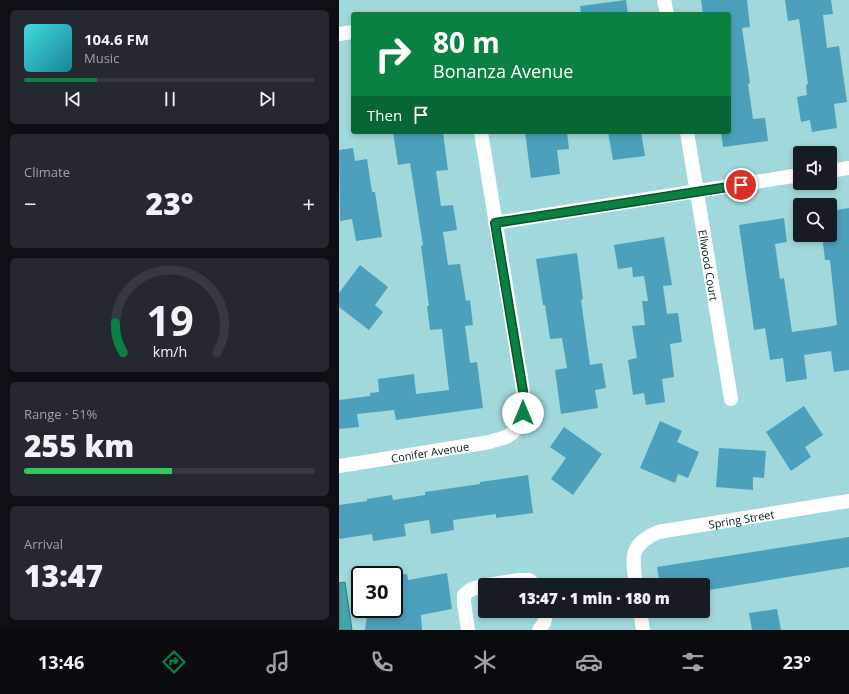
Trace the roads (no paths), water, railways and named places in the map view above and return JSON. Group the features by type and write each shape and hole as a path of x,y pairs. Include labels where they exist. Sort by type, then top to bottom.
{"street":[{"path":"664,0 667,12"},
{"path":"339,34 351,32"},
{"path":"481,134 495,223 793,177"},
{"name":"Ellwood Court","path":"687,134 731,399"},
{"path":"837,170 849,168"},
{"name":"Conifer Avenue","path":"339,466 490,442 507,436 517,428 523,413 523,391 495,223"},
{"name":"Spring Street","path":"635,578 633,558 637,546 647,537 658,532 849,501"},
{"path":"468,630 464,595 468,590 478,587"},
{"path":"539,630 544,623 545,618"},
{"path":"641,618 643,630"}],"water":[{"path":"345,582 352,630 339,630 339,583"}]}
